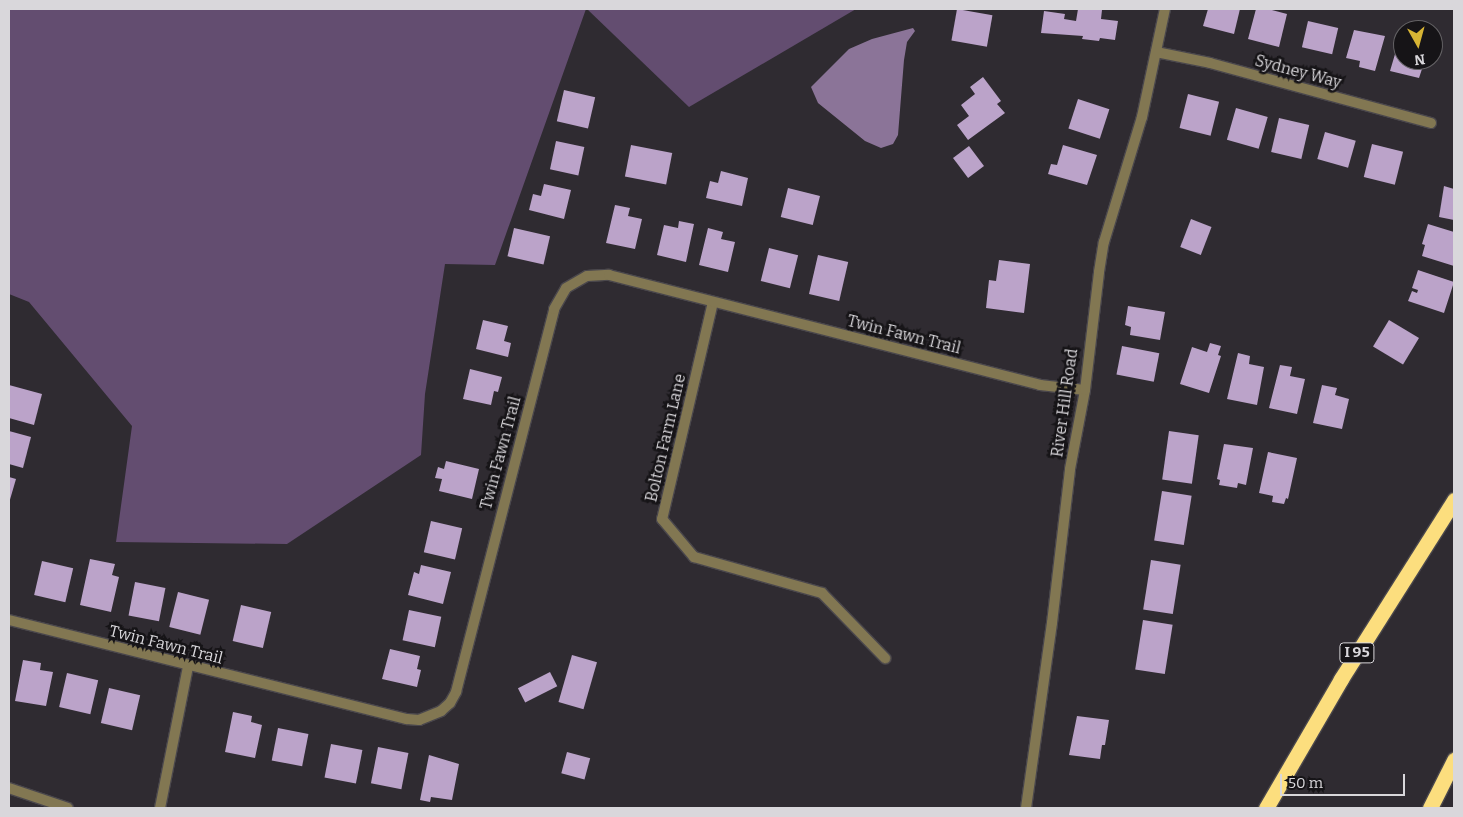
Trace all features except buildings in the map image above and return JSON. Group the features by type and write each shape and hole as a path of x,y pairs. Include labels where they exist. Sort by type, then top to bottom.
{"highway":[{"name":"I 95","path":"1266,808 1341,679 1454,500"},
{"path":"1430,808 1454,760"}],"street":[{"name":"River Hill Road","path":"1026,808 1070,469 1085,390 1091,323 1104,242 1131,157 1165,9"},
{"name":"Sydney Way","path":"1156,52 1210,63 1431,123"},
{"name":"Twin Fawn Trail","path":"9,620 407,719 420,720 442,711 450,703 456,692 498,520 554,309 559,298 575,280 597,274 609,275 1040,385 1085,390"},
{"name":"Bolton Farm Lane","path":"713,302 662,519 694,557 822,593 885,658"},
{"path":"160,808 188,666"},
{"path":"9,788 58,807 68,808"}],"shaded area":[{"path":"9,9 586,9 495,265 445,264 425,394 421,455 287,544 116,542 132,426 29,302 9,294"},
{"path":"587,9 856,9 689,107"},
{"path":"913,28 915,31 907,42 904,60 898,135 893,144 881,148 865,141 818,103 811,87 849,49 872,39"}]}
